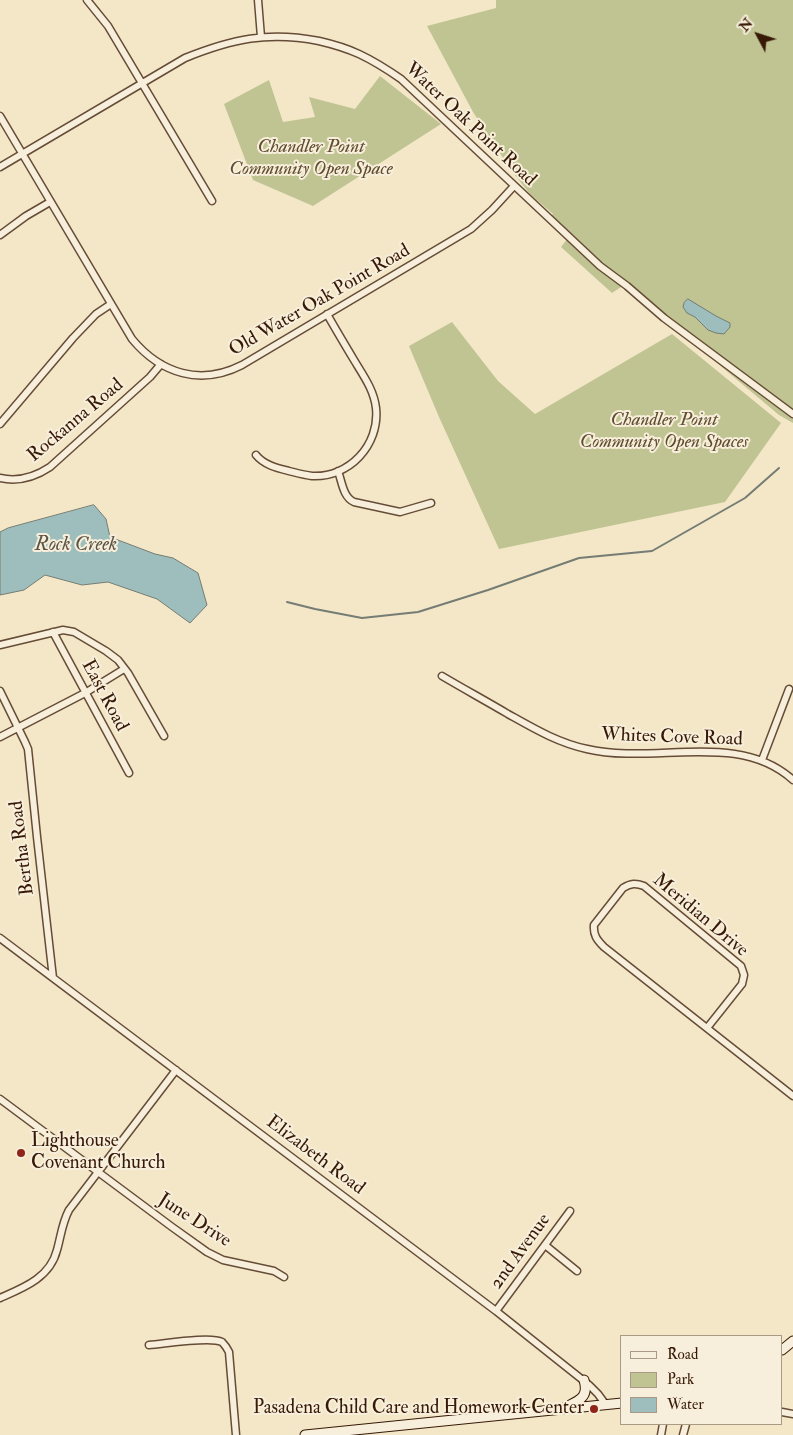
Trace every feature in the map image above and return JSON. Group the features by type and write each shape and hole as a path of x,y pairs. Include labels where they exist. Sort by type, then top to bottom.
{"main road":[{"path":"783,1349 793,1341"},
{"path":"563,1408 580,1399 585,1394 584,1380"},
{"path":"305,1435 380,1432 563,1408 620,1403"}],"street":[{"path":"87,0 108,26 212,201"},
{"path":"258,0 261,37"},
{"name":"Water Oak Point Road","path":"0,167 185,58 211,47 236,40 261,37 295,37 328,43 358,53 402,79 600,266 627,286 671,324 793,414"},
{"name":"Old Water Oak Point Road","path":"0,116 132,339 151,358 185,374 203,376 222,373 242,365 471,228 492,210 514,186"},
{"path":"0,235 26,216 50,202"},
{"path":"0,424 73,338 96,314 111,304"},
{"path":"256,455 268,465 305,475 320,475 338,471 354,462 370,443 375,427 375,399 367,381 327,314"},
{"name":"Rockanna Road","path":"0,478 14,480 28,478 50,467 161,364"},
{"path":"338,471 350,501 400,512 431,503"},
{"path":"0,645 63,630 74,632 110,654 124,669 164,736"},
{"name":"East Road","path":"53,632 129,773"},
{"path":"0,737 85,693 124,669"},
{"name":"Whites Cove Road","path":"442,676 543,734 586,749 624,754 740,754 762,760 776,767 793,780"},
{"path":"762,760 789,689"},
{"name":"Bertha Road","path":"0,691 28,749 53,978"},
{"name":"Meridian Drive","path":"707,1028 742,984 744,975 741,966 644,886 629,884 623,888 597,920 593,931 595,937 604,947 793,1096"},
{"name":"Elizabeth Road","path":"0,938 496,1311 584,1380 606,1405"},
{"path":"0,1298 36,1280 52,1263 69,1210 176,1070"},
{"name":"June Drive","path":"0,1099 172,1228 207,1252 222,1260 274,1271 284,1278"},
{"name":"2nd Avenue","path":"496,1311 570,1211"},
{"path":"544,1245 577,1270"},
{"path":"149,1345 205,1340 216,1340 225,1345 229,1352 236,1435"}],"green space":[{"path":"496,0 793,0 793,423 779,415 624,285 612,293 561,247 568,238 549,218 553,214 530,194 511,170 473,112 427,26 496,8"},
{"name":"Chandler Point Community Open Space","path":"380,76 441,124 313,206 253,180 224,104 269,80 283,122 315,117 309,97 355,109"},
{"name":"Chandler Point Community Open Spaces","path":"452,322 498,381 535,414 672,334 781,423 725,502 499,549 409,346"}],"water":[{"path":"688,299 730,323 730,327 724,334 708,330 695,317 687,313 683,307"},
{"name":"Rock Creek","path":"94,505 106,519 110,537 155,554 173,558 198,573 207,605 190,623 157,599 108,582 82,585 45,575 24,590 0,595 0,532 8,528"}],"waterway":[{"path":"287,602 362,618 418,612 579,558 652,551 745,498 779,468"}],"place":[{"name":"Lighthouse Covenant Church","path":"21,1153"},
{"name":"Pasadena Child Care and Homework Center","path":"594,1409"}]}
